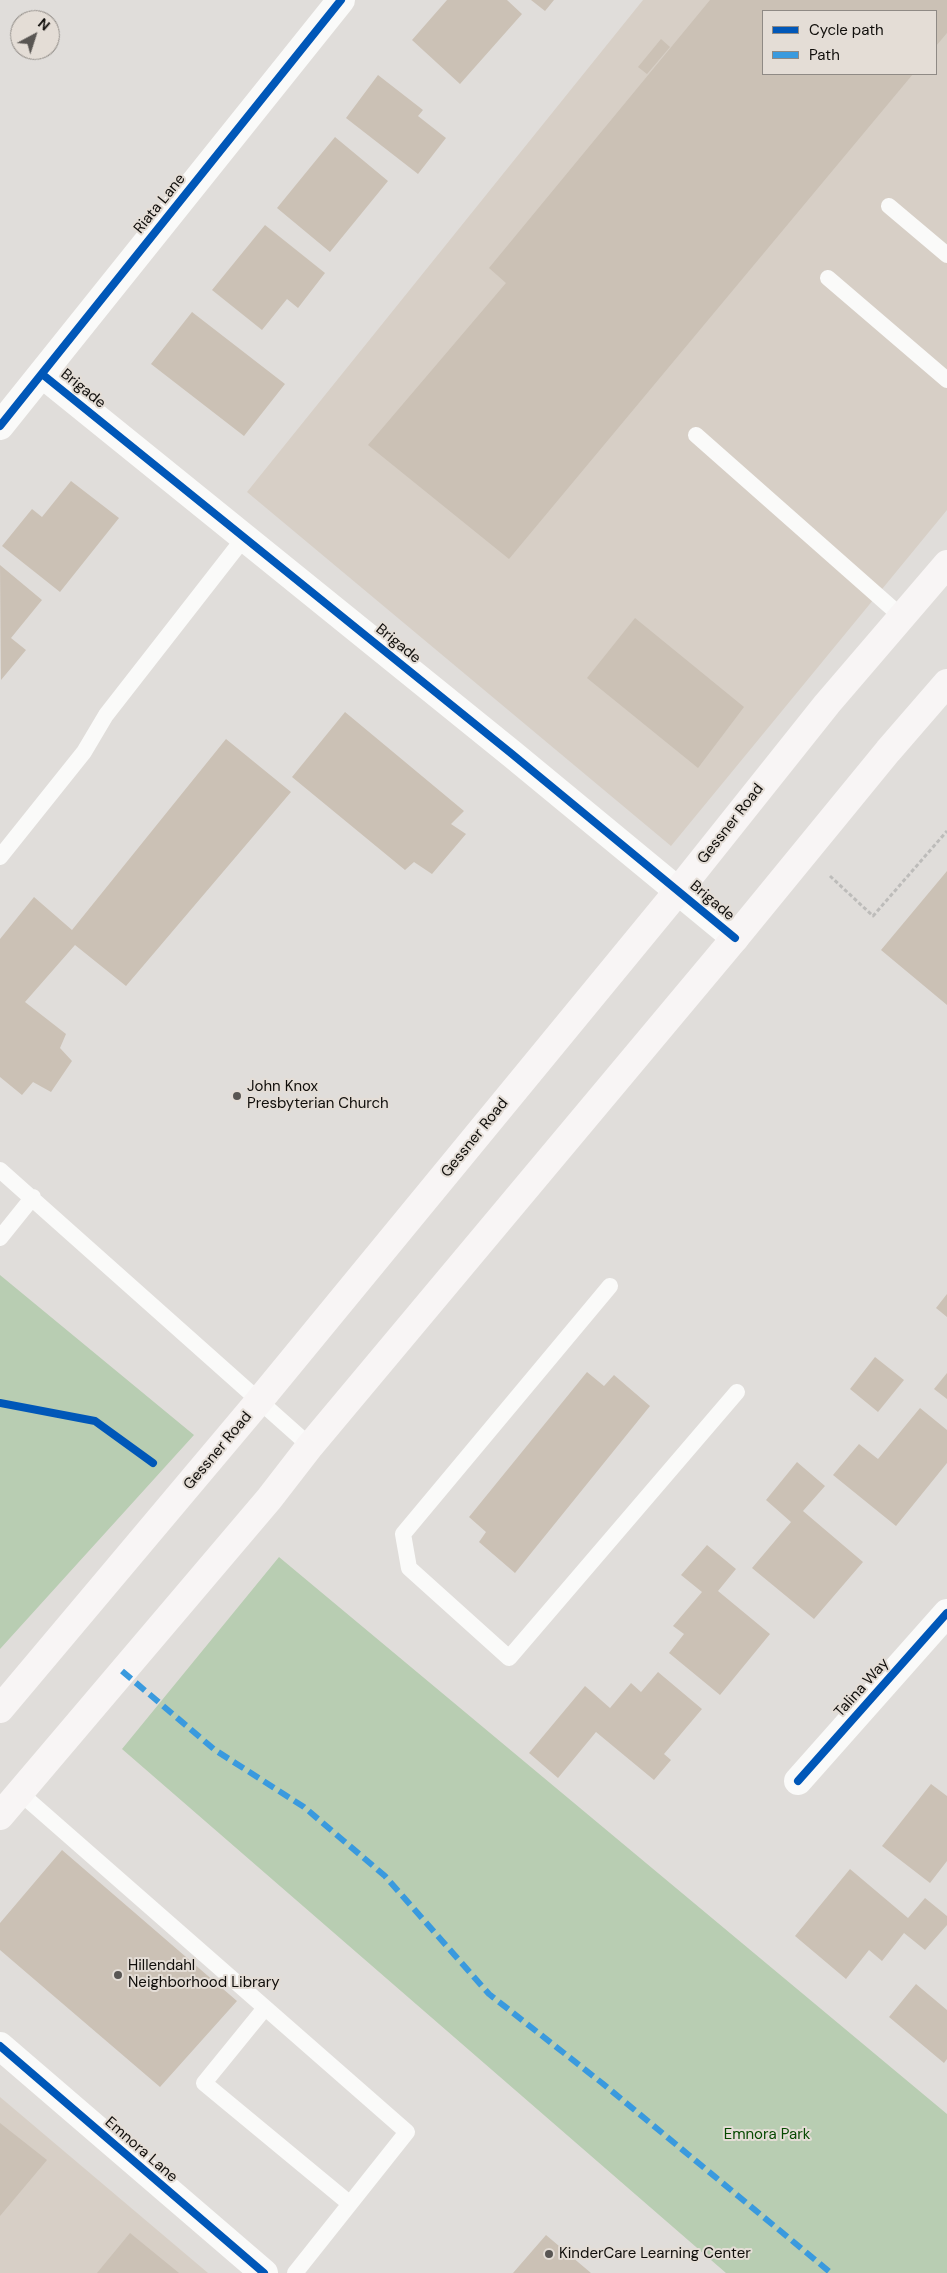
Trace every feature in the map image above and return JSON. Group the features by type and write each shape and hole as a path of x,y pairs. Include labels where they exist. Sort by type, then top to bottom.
{"main road":[{"name":"Gessner Road","path":"0,1709 259,1401 678,891 827,704 947,564"},
{"path":"0,1816 269,1499 310,1446 888,752 947,684"}],"street":[{"name":"Riata Lane","path":"0,426 341,0"},
{"name":"Brigade","path":"42,374 735,938"},
{"name":"Talina Way","path":"798,1781 947,1614"},
{"name":"Emnora Lane","path":"0,2046 264,2273"}],"lane":[{"path":"889,206 947,255"},
{"path":"828,278 947,380"},
{"path":"696,435 902,617"},
{"path":"0,857 84,752 106,715 244,538"},
{"path":"0,1170 33,1197 310,1446"},
{"path":"0,1238 33,1197"},
{"path":"610,1286 403,1534 409,1568 510,1658 737,1392"},
{"path":"19,1792 407,2132 295,2273"},
{"path":"265,2008 204,2083 349,2203"}],"path":[{"path":"830,876 873,916 947,831"}],"shaded area":[{"path":"643,0 947,0 947,510 671,846 247,492"},
{"path":"0,2097 208,2273 0,2273"}],"green space":[{"path":"0,1275 194,1435 0,1649"},
{"name":"Emnora Park","path":"279,1557 947,2114 947,2273 726,2273 122,1749"}],"building":[{"path":"447,0 507,0 522,14 460,84 412,40"},
{"path":"531,0 554,0 545,11"},
{"path":"710,0 947,0 947,33 937,45 937,10 762,10 762,75 912,75 509,559 368,445 506,283 489,268"},
{"path":"661,39 670,47 647,74 638,67"},
{"path":"378,75 423,110 418,116 446,138 418,174 346,118"},
{"path":"335,137 388,181 330,252 277,208"},
{"path":"265,225 325,273 298,308 287,299 262,330 212,290"},
{"path":"192,312 285,384 244,436 151,364"},
{"path":"71,481 119,518 60,592 2,546 32,509 42,517"},
{"path":"0,565 42,600 11,638 26,650 1,680"},
{"path":"635,618 744,707 698,768 587,678"},
{"path":"345,712 464,811 451,824 466,834 432,874 414,862 405,870 292,777"},
{"path":"226,739 291,792 126,986 75,945 25,1002 66,1034 60,1048 72,1061 51,1092 33,1082 22,1095 0,1077 0,939 34,897 72,930"},
{"path":"947,871 947,1005 881,950"},
{"path":"947,1294 947,1317 936,1308"},
{"path":"875,1357 904,1380 878,1412 850,1389"},
{"path":"587,1372 604,1386 614,1375 650,1406 515,1573 479,1542 486,1532 469,1517"},
{"path":"947,1373 947,1399 934,1389"},
{"path":"920,1408 947,1430 947,1463 896,1526 833,1475 859,1444 878,1459"},
{"path":"797,1462 825,1486 803,1511 863,1562 814,1619 752,1568 791,1522 766,1500"},
{"path":"707,1545 736,1569 718,1591 770,1634 720,1695 669,1653 684,1634 673,1626 702,1592 681,1575"},
{"path":"658,1672 702,1709 664,1754 671,1760 654,1780 596,1732 558,1778 529,1753 585,1686 610,1708 631,1683 641,1692"},
{"path":"931,1784 947,1796 947,1861 930,1883 882,1846"},
{"name":"Hillendahl Neighborhood Library","path":"62,1850 237,2001 160,2087 0,1950 0,1923"},
{"path":"850,1869 908,1918 925,1898 947,1916 947,1925 925,1950 904,1933 882,1961 869,1950 846,1979 795,1936"},
{"path":"916,1984 947,2010 947,2059 944,2063 889,2017"},
{"path":"0,2123 47,2160 0,2216"},
{"path":"130,2233 179,2273 97,2273"},
{"name":"KinderCare Learning Center","path":"546,2235 591,2273 513,2273"}],"marked path":[{"path":"122,1671 215,1750 304,1807 385,1876 489,1994 602,2083 831,2273"}],"cycle path":[{"path":"0,426 341,0"},
{"path":"42,374 512,754 735,938"},
{"path":"0,1403 95,1421 153,1463"},
{"path":"798,1781 947,1613"},
{"path":"0,2046 264,2273"}],"place":[{"name":"John Knox Presbyterian Church","path":"237,1096"},
{"name":"Hillendahl Neighborhood Library","path":"118,1975"},
{"name":"KinderCare Learning Center","path":"549,2254"}]}
